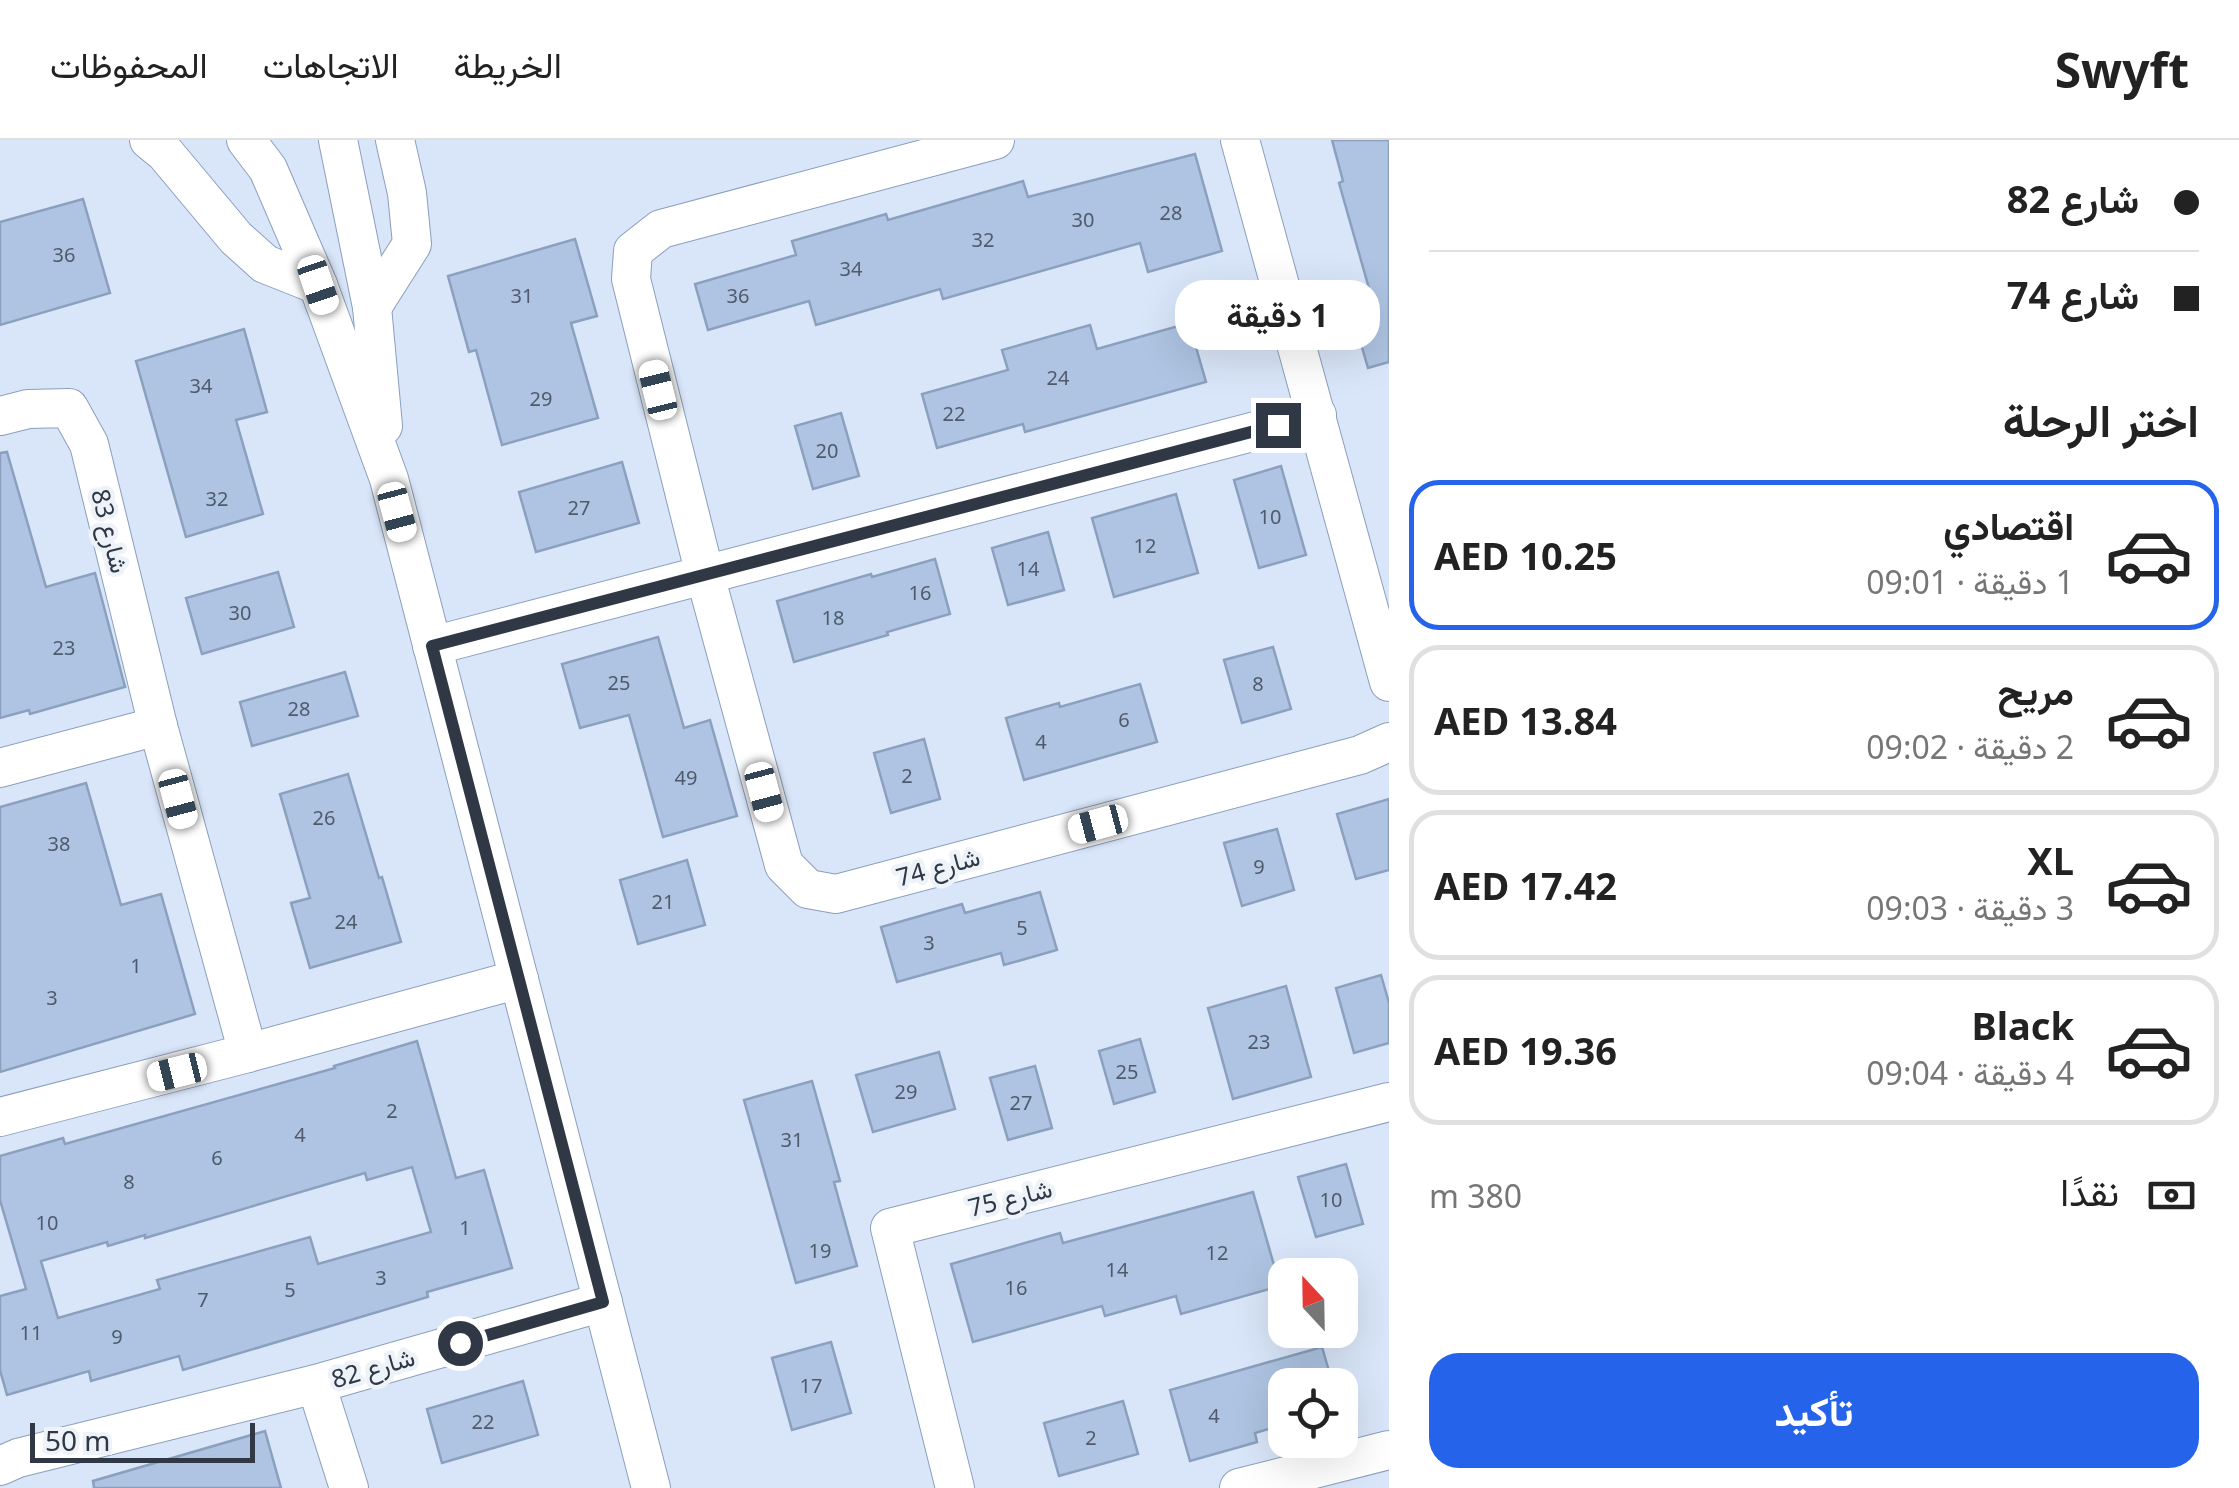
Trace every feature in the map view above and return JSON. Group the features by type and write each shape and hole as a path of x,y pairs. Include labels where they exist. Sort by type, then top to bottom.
{"street":[{"path":"149,140 165,153 236,238 266,264 318,285"},
{"path":"246,140 268,168 318,285 388,479 651,1488"},
{"path":"338,140 372,306 388,479"},
{"path":"372,306 412,244 407,193 395,140"},
{"name":"شارع 74","path":"995,140 661,229 633,251 631,280 704,575 784,865 808,889 836,894 1360,755 1389,742"},
{"path":"1240,140 1389,682"},
{"name":"شارع 83","path":"0,416 28,408 68,408 88,444 158,726 248,1054"},
{"path":"432,646 1316,415"},
{"path":"0,768 158,726"},
{"path":"0,1118 519,979"},
{"name":"شارع 75","path":"955,1488 890,1228 1389,1102"},
{"name":"شارع 82","path":"5,1488 0,1468 18,1458 316,1384 603,1302"},
{"name":"شارع 82","path":"316,1384 348,1488"},
{"path":"1239,1488 1389,1450"}],"building":[{"path":"1332,140 1389,140 1389,362 1368,368 1354,320 1376,313 1339,183 1343,181"},
{"path":"1195,154 1222,251 1148,272 1140,243 943,299 940,289 816,325 809,301 708,330 695,284 796,255 792,241 886,214 888,220 1023,181 1028,197"},
{"path":"83,199 110,293 0,325 0,222"},
{"path":"575,239 597,316 571,323 598,418 502,445 476,350 469,352 448,276"},
{"path":"1189,323 1206,382 1025,432 1023,424 937,448 922,394 1008,370 1002,350 1090,325 1097,349"},
{"path":"244,329 267,412 236,420 263,514 186,537 136,361"},
{"path":"841,413 859,476 813,489 795,426"},
{"path":"7,452 46,587 95,573 125,687 30,714 29,710 0,718 0,453"},
{"path":"622,462 639,523 536,552 519,492"},
{"path":"1281,466 1306,555 1259,568 1234,480"},
{"path":"1176,494 1198,573 1114,597 1092,518"},
{"path":"1048,532 1064,590 1008,605 992,548"},
{"path":"935,559 950,614 794,662 777,601"},
{"path":"278,572 294,627 202,654 186,598"},
{"path":"658,637 684,728 710,720 737,816 663,837 629,715 580,728 562,664"},
{"path":"1273,647 1291,709 1242,723 1224,660"},
{"path":"345,672 358,716 252,746 240,702"},
{"path":"1140,684 1157,742 1024,780 1006,718"},
{"path":"924,739 940,799 891,813 874,753"},
{"path":"348,774 401,942 310,968 291,903 310,898 280,794"},
{"path":"86,783 121,905 161,894 195,1014 0,1072 0,807"},
{"path":"1389,799 1389,870 1356,879 1337,814"},
{"path":"1277,829 1294,890 1242,906 1224,843"},
{"path":"687,860 705,925 638,944 620,880"},
{"path":"1040,892 1057,950 1004,965 1001,953 897,982 881,927 962,904 965,913"},
{"path":"1381,975 1389,1003 1389,1043 1354,1053 1336,988"},
{"path":"1286,986 1311,1077 1233,1099 1208,1008"},
{"path":"1140,1039 1155,1092 1114,1104 1099,1051"},
{"path":"417,1041 456,1178 484,1170 512,1268 183,1370 179,1356 91,1381 89,1371 7,1395 0,1370 0,1296 26,1289 0,1200 0,1156 63,1138 65,1144","holes":["412,1167 431,1232 318,1264 310,1237 157,1280 160,1289 58,1318 41,1261 107,1242 108,1246 145,1238 365,1173 367,1180"]},
{"path":"939,1052 955,1109 873,1132 856,1075"},
{"path":"1035,1066 1052,1128 1008,1140 990,1078"},
{"path":"812,1081 840,1181 834,1182 857,1266 796,1283 744,1100"},
{"path":"1346,1164 1363,1224 1316,1237 1298,1177"},
{"path":"1253,1192 1272,1258 1268,1258 1268,1289 1181,1314 1176,1296 1105,1316 1102,1306 973,1342 951,1264 1060,1233 1063,1243"},
{"path":"831,1342 851,1413 792,1430 772,1358"},
{"path":"1318,1348 1322,1348 1328,1368 1268,1368 1268,1429 1255,1433 1257,1442 1190,1461 1170,1390"},
{"path":"523,1381 538,1435 442,1463 427,1409"},
{"path":"1123,1401 1138,1454 1059,1476 1044,1423"},
{"path":"265,1431 281,1488 94,1488 93,1481"}],"route":[{"path":"460,1343 603,1302 432,646 1278,425"}]}
